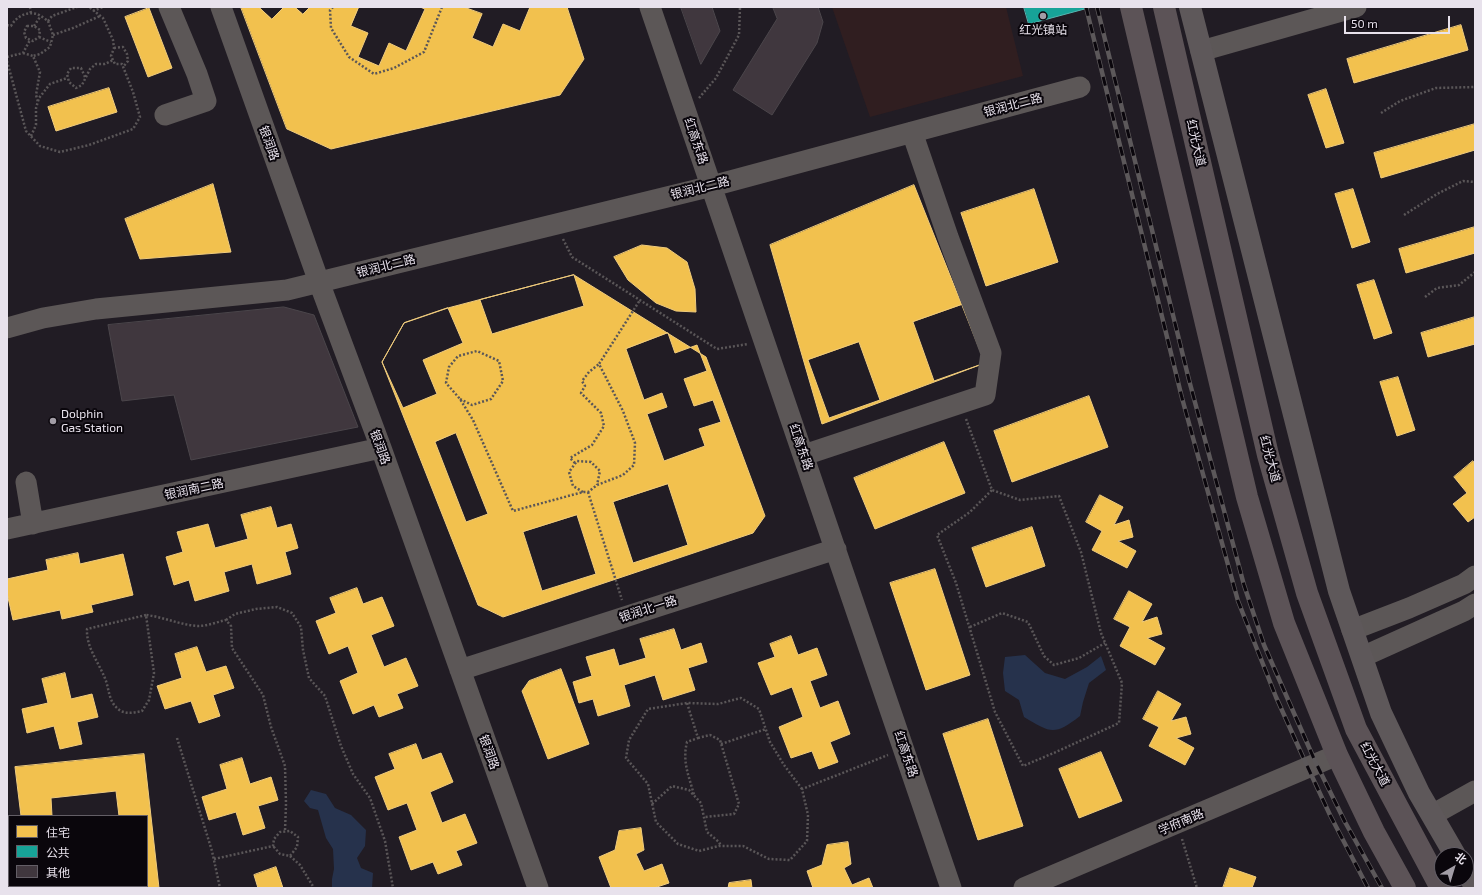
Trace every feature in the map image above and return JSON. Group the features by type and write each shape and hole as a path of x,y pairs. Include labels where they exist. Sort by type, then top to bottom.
{"highway":[{"path":"1131,7 1247,497 1284,623 1337,755 1374,832 1405,888"},
{"name":"红光大道","path":"1164,7 1268,455 1307,593 1356,729 1441,888"}],"main road":[{"path":"1190,7 1339,591 1381,713 1419,792 1450,847"}],"street":[{"path":"165,115 206,102 197,74 169,7"},
{"name":"银润路","path":"221,7 538,888"},
{"name":"红高东路","path":"650,7 952,888"},
{"path":"1201,51 1356,7"},
{"name":"银润北二路","path":"7,328 43,318 96,309 287,290 712,186 1080,87"},
{"path":"804,455 985,395 991,353 948,237 912,132"},
{"path":"7,317 46,306 117,296 264,280 319,282"},
{"name":"银润南二路","path":"7,529 380,448"},
{"path":"26,482 33,524"},
{"name":"银润北一路","path":"460,670 836,549"},
{"path":"1352,630 1409,608 1464,584 1475,576"},
{"path":"1362,657 1464,611 1475,604"},
{"name":"学府南路","path":"1024,888 1337,755"},
{"path":"1432,815 1475,791"}],"path":[{"path":"30,7 31,14"},
{"path":"48,21 52,16 77,7"},
{"path":"7,61 26,131 40,146 60,152 89,145 133,130 140,117 133,92 122,64 115,64 111,56 114,48 113,40 104,18 89,7"},
{"path":"93,11 103,7"},
{"path":"332,7 330,10 331,28 349,57 374,74 394,68 424,52 442,7"},
{"path":"686,112 716,78 739,35 740,7"},
{"path":"7,25 11,26 18,17 28,14 37,14 48,21 53,35 50,47 40,54 33,56 23,53 7,57"},
{"path":"53,35 100,16"},
{"path":"34,26 40,17"},
{"path":"27,26 34,26 40,30 39,37 32,41 26,38 24,32 27,26"},
{"path":"39,37 51,42"},
{"path":"23,53 30,40"},
{"path":"114,48 123,47 128,54 128,61 123,67"},
{"path":"33,56 40,72 36,95 38,102"},
{"path":"85,77 81,68 71,68 66,74 69,82 76,88 82,85 90,69 96,64 105,64 113,60"},
{"path":"31,136 36,125 36,108 39,98 50,84 68,78"},
{"path":"1381,112 1400,101 1436,88 1475,87"},
{"path":"1404,215 1437,194 1463,181 1475,182"},
{"path":"556,224 572,257 716,349 765,341"},
{"path":"1425,298 1437,288 1459,285 1475,272"},
{"path":"575,463 570,458 592,446 604,426 601,413 580,393 585,386 582,381 589,372 599,364 640,300"},
{"path":"460,399 472,405 491,399 503,381 499,361 477,351 458,356 449,367 446,383 460,399 472,420 513,511 583,492 588,492 597,485 623,475 634,465 635,443 623,411 599,364"},
{"path":"960,404 992,490 1020,500 1059,496 1081,552 1101,633 1122,683 1119,723 1023,766 996,712 956,583 937,535 970,512 992,490"},
{"path":"583,492 573,486 569,472 577,461 591,462 600,471 597,485"},
{"path":"588,492 628,616"},
{"path":"146,615 154,673 153,680 149,700 142,711 129,714 116,708 109,695 106,681 95,658 87,634 87,629 146,615 158,616 181,624 199,626 226,620 235,614 256,609 277,607 292,613 301,628 303,650 309,678 325,696 341,746 353,774 370,798 385,841 393,888"},
{"path":"970,627 1002,613 1028,622 1044,656 1054,665 1079,658 1105,643"},
{"path":"226,620 232,626 232,648 263,695 271,728 285,766 285,831"},
{"path":"741,698 760,709 770,742 784,765 802,789 808,815 807,841 790,860 770,859 743,846 721,846 699,851 678,844 656,822 648,784 626,758 629,740 648,709 687,703 718,704 741,698"},
{"path":"687,703 698,738"},
{"path":"721,744 766,729"},
{"path":"694,796 686,767 684,753 687,742 710,735 720,740 739,804 734,814 705,817"},
{"path":"177,738 214,859 220,888"},
{"path":"802,789 904,748"},
{"path":"652,804 672,786 689,790 701,803 707,832 719,842 721,846"},
{"path":"1177,823 1197,888"},
{"path":"290,856 297,847 298,837 290,831 280,832 274,839 273,846 280,854 290,856 300,865 314,888"},
{"path":"214,859 273,846"}],"shaded area":[{"path":"832,7 1006,7 1023,76 870,117"}],"water":[{"path":"1025,655 1045,673 1065,679 1087,667 1101,656 1106,670 1089,683 1080,716 1064,727 1052,730 1040,726 1024,717 1019,700 1005,691 1003,673 1005,657"},
{"path":"311,790 326,794 335,808 351,815 366,830 365,846 357,858 361,868 373,873 372,888 332,888 334,869 333,849 326,838 318,810 310,808 304,801"}],"building: 住宅":[{"path":"241,7 567,7 584,59 560,95 331,149 287,129"},
{"path":"259,7 284,7 272,19"},
{"path":"295,7 310,7 303,14"},
{"path":"359,7 420,7 425,9 406,51 389,43 379,66 358,57 368,33 351,26"},
{"path":"464,7 530,7 520,31 503,24 493,47 472,38 482,14"},
{"path":"149,8 172,68 148,77 125,17"},
{"path":"1461,25 1468,50 1354,83 1347,59"},
{"path":"109,88 117,112 56,131 48,107"},
{"path":"1326,89 1344,143 1326,148 1308,95"},
{"path":"1475,124 1475,150 1381,178 1374,153"},
{"path":"213,184 231,252 140,259 125,219"},
{"path":"914,185 985,363 822,424 770,245"},
{"path":"1034,189 1058,262 986,286 961,213"},
{"path":"1353,189 1370,242 1352,248 1335,194"},
{"path":"1475,227 1475,253 1406,273 1399,249"},
{"path":"642,245 667,248 687,262 695,289 696,312 676,311 656,303 628,280 614,257"},
{"path":"574,275 584,306 492,334 480,300"},
{"path":"574,275 706,357 765,516 753,533 503,617 478,605 382,362 404,323 448,308"},
{"path":"1374,280 1392,333 1374,339 1357,285"},
{"path":"964,304 985,363 934,381 913,322"},
{"path":"448,308 463,343 423,360 437,394 403,408 382,362 404,323"},
{"path":"1475,317 1475,344 1428,357 1421,333"},
{"path":"668,333 675,353 697,345 707,371 684,379 694,406 713,400 721,422 699,429 705,446 664,461 647,414 667,407 662,393 644,400 626,349"},
{"path":"859,342 880,400 829,418 808,360"},
{"path":"1398,377 1415,430 1397,436 1380,382"},
{"path":"1089,396 1108,447 1012,482 994,431"},
{"path":"456,433 488,514 466,522 435,442"},
{"path":"944,442 965,493 875,529 854,478"},
{"path":"1473,461 1475,464 1475,517 1468,522 1453,504 1467,493 1454,477"},
{"path":"668,484 688,545 633,563 613,502"},
{"path":"1100,495 1123,507 1114,525 1129,520 1133,537 1118,541 1136,551 1127,568 1092,550 1102,531 1086,522"},
{"path":"271,507 277,528 291,524 298,548 285,552 291,574 257,584 252,564 224,572 229,591 195,601 189,580 174,585 166,557 183,552 177,532 208,524 215,548 248,539 241,515"},
{"path":"577,515 596,574 542,591 523,532"},
{"path":"1032,527 1045,566 986,587 972,548"},
{"path":"78,553 80,564 123,554 133,595 91,605 93,612 62,619 60,610 13,620 7,593 7,579 48,570 46,560"},
{"path":"935,569 970,675 926,690 890,583"},
{"path":"357,588 363,604 382,597 394,626 371,635 384,667 406,658 418,686 397,694 403,708 379,717 374,705 353,714 340,681 358,673 348,646 329,654 316,621 336,613 330,598"},
{"path":"1129,591 1152,604 1142,622 1157,617 1162,634 1147,638 1165,648 1155,665 1120,646 1130,627 1114,619"},
{"path":"674,629 681,650 701,643 707,662 688,668 695,690 663,700 655,675 624,685 630,706 598,716 593,699 579,703 573,682 592,676 586,657 614,649 619,666 646,658 640,639"},
{"path":"791,636 798,655 817,648 827,675 810,681 820,708 838,701 850,734 830,742 838,762 819,769 812,751 791,758 779,727 803,717 792,687 771,695 758,663 775,657 770,644"},
{"path":"197,647 206,672 226,666 234,688 213,695 220,716 199,723 191,701 165,709 157,686 182,678 175,654"},
{"path":"561,669 589,744 548,759 522,691 529,681"},
{"path":"65,673 71,699 92,694 98,717 77,722 82,744 60,749 54,726 27,733 22,709 48,703 42,679"},
{"path":"1158,691 1181,704 1171,721 1186,717 1191,734 1176,738 1194,748 1185,765 1149,746 1159,727 1143,719"},
{"path":"988,719 1023,826 978,840 943,734"},
{"path":"416,744 422,760 441,753 453,782 430,792 442,823 465,814 477,843 456,851 462,865 438,874 433,862 411,870 399,837 417,830 407,803 388,810 375,777 395,769 389,754"},
{"path":"1101,752 1122,801 1079,818 1059,769"},
{"path":"144,754 159,888 126,888 148,887 148,815 119,815 116,791 51,798 52,815 21,815 15,767"},
{"path":"242,758 250,784 271,777 278,800 258,806 265,828 243,835 236,812 209,820 202,797 227,789 220,765"},
{"path":"641,828 644,850 636,854 644,871 662,864 669,883 654,888 611,888 599,857 615,850 619,831"},
{"path":"848,842 851,864 844,868 852,885 869,878 873,888 813,888 807,871 822,865 827,845"},
{"path":"276,867 283,888 258,888 254,875"},
{"path":"1230,868 1256,877 1252,888 1223,888"},
{"path":"751,880 752,888 728,888 729,883"},
{"path":"34,887 67,887 67,888"}],"building: 公共":[{"name":"红光镇站","path":"1024,7 1092,7 1029,24"}],"building: 其他":[{"path":"681,7 712,7 720,31 701,64"},
{"path":"773,7 818,7 823,22 817,43 772,115 733,90 777,19"},
{"path":"284,307 314,315 358,427 191,460 174,395 122,401 108,325"}],"railway":[{"path":"1086,7 1182,398 1238,601 1276,697 1303,757 1330,815 1368,888"},
{"path":"1097,7 1189,380 1244,585 1264,645 1315,761 1345,822 1382,888"}],"place":[{"name":"红光镇站","path":"1043,16"},
{"name":"Dolphin Gas Station","path":"53,421"}]}
